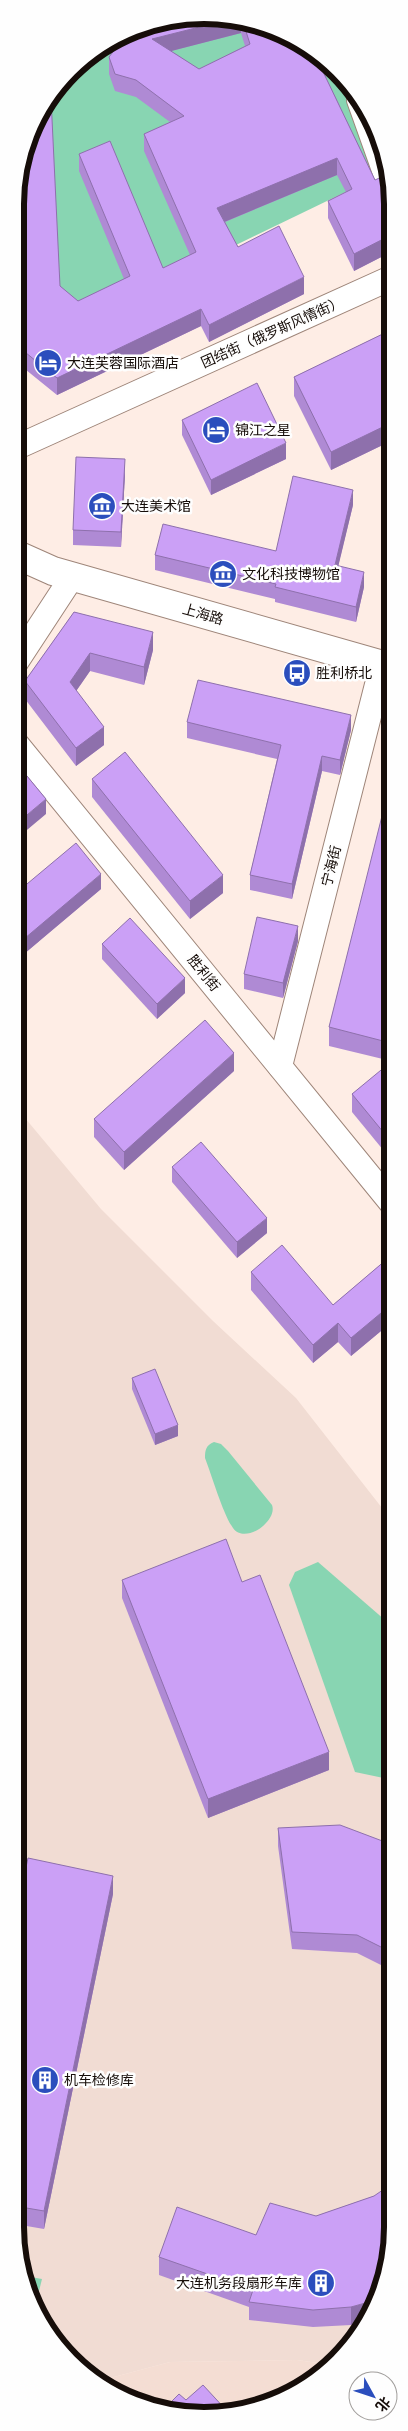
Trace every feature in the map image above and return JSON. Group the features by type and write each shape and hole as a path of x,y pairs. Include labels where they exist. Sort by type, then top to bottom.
{"main road":[{"path":"24,544 63,574"},
{"name":"上海路","path":"24,558 63,574 384,666"}],"street":[{"name":"团结街（俄罗斯风情街）","path":"24,444 384,281"},
{"path":"24,647 63,574"},
{"name":"宁海街","path":"280,1066 384,678"},
{"name":"胜利街","path":"24,753 384,1194"}],"shaded area":[{"path":"24,1117 101,1209 213,1321 296,1398 384,1510 384,2239 378,2274 371,2296 354,2327 340,2346 322,2364 297,2360 170,2362 107,2379 94,2370 68,2346 42,2307 33,2285 25,2251"},
{"path":"297,2360 322,2364 304,2377 273,2394 239,2404 216,2407 180,2406 157,2401 135,2394 107,2379 170,2362"}],"green space":[{"path":"192,24 228,25 262,33 284,42 323,68 347,94 371,135 382,174 174,275 78,317 60,303 50,110 68,85 94,61 124,42 157,30"},
{"path":"214,1442 221,1444 228,1451 272,1505 273,1511 270,1518 259,1529 245,1534 238,1533 229,1522 205,1458 207,1448"},
{"path":"318,1562 384,1619 384,1778 355,1772 289,1585 295,1572"},
{"path":"31,2277 42,2279 37,2297"}],"building":[{"path":"192,24 211,24 152,39 199,69 250,44 245,29 273,37 304,54 320,66 375,180 382,177 384,239 354,254 328,201 352,189 337,158 217,208 238,247 279,226 304,277 209,325 201,309 57,378 24,351 25,180 37,135 51,108 60,286 78,301 130,276 79,154 110,141 163,268 196,252 144,134 184,116 136,80 115,74 109,57 118,46 135,37 169,27"},
{"path":"384,333 384,426 331,452 294,377"},
{"path":"257,383 286,443 211,480 182,420"},
{"path":"76,457 125,459 121,532 73,530"},
{"path":"293,476 353,490 335,565 364,572 356,607 275,587 276,584 155,555 163,524 276,551"},
{"path":"74,612 153,632 144,667 90,653 70,682 104,727 76,748 25,681"},
{"path":"198,680 351,715 340,760 322,756 292,884 250,875 281,745 187,722"},
{"path":"125,752 223,875 190,901 92,779"},
{"path":"24,772 46,799 24,817"},
{"path":"384,808 384,1041 329,1027"},
{"path":"76,843 101,874 24,939 24,886"},
{"path":"257,917 298,926 283,983 244,974"},
{"path":"130,918 185,978 157,1004 102,944"},
{"path":"205,1020 234,1053 124,1152 94,1119"},
{"path":"384,1068 384,1133 352,1094"},
{"path":"201,1142 267,1218 237,1242 172,1167"},
{"path":"282,1245 333,1305 384,1262 384,1310 351,1338 338,1323 313,1345 251,1272"},
{"path":"155,1369 178,1425 155,1434 132,1378"},
{"path":"226,1539 242,1582 260,1575 329,1752 208,1799 122,1580"},
{"path":"340,1825 384,1842 384,1948 357,1935 292,1932 278,1828"},
{"name":"机车检修库","path":"28,1858 113,1876 44,2211 24,2208 24,1876"},
{"path":"384,2189 384,2239 378,2274 368,2302 351,2307 313,2310 249,2302 253,2290 159,2257 177,2207 256,2235 270,2203 316,2216 374,2196"},
{"path":"203,2385 223,2406 192,2407 169,2404 179,2394 186,2400"}],"place":[{"name":"大连芙蓉国际酒店","path":"48,363"},
{"name":"锦江之星","path":"216,430"},
{"name":"大连美术馆","path":"102,506"},
{"name":"文化科技博物馆","path":"223,574"},
{"name":"胜利桥北","path":"297,673"},
{"name":"机车检修库","path":"45,2080"},
{"name":"大连机务段扇形车库","path":"321,2283"}]}
